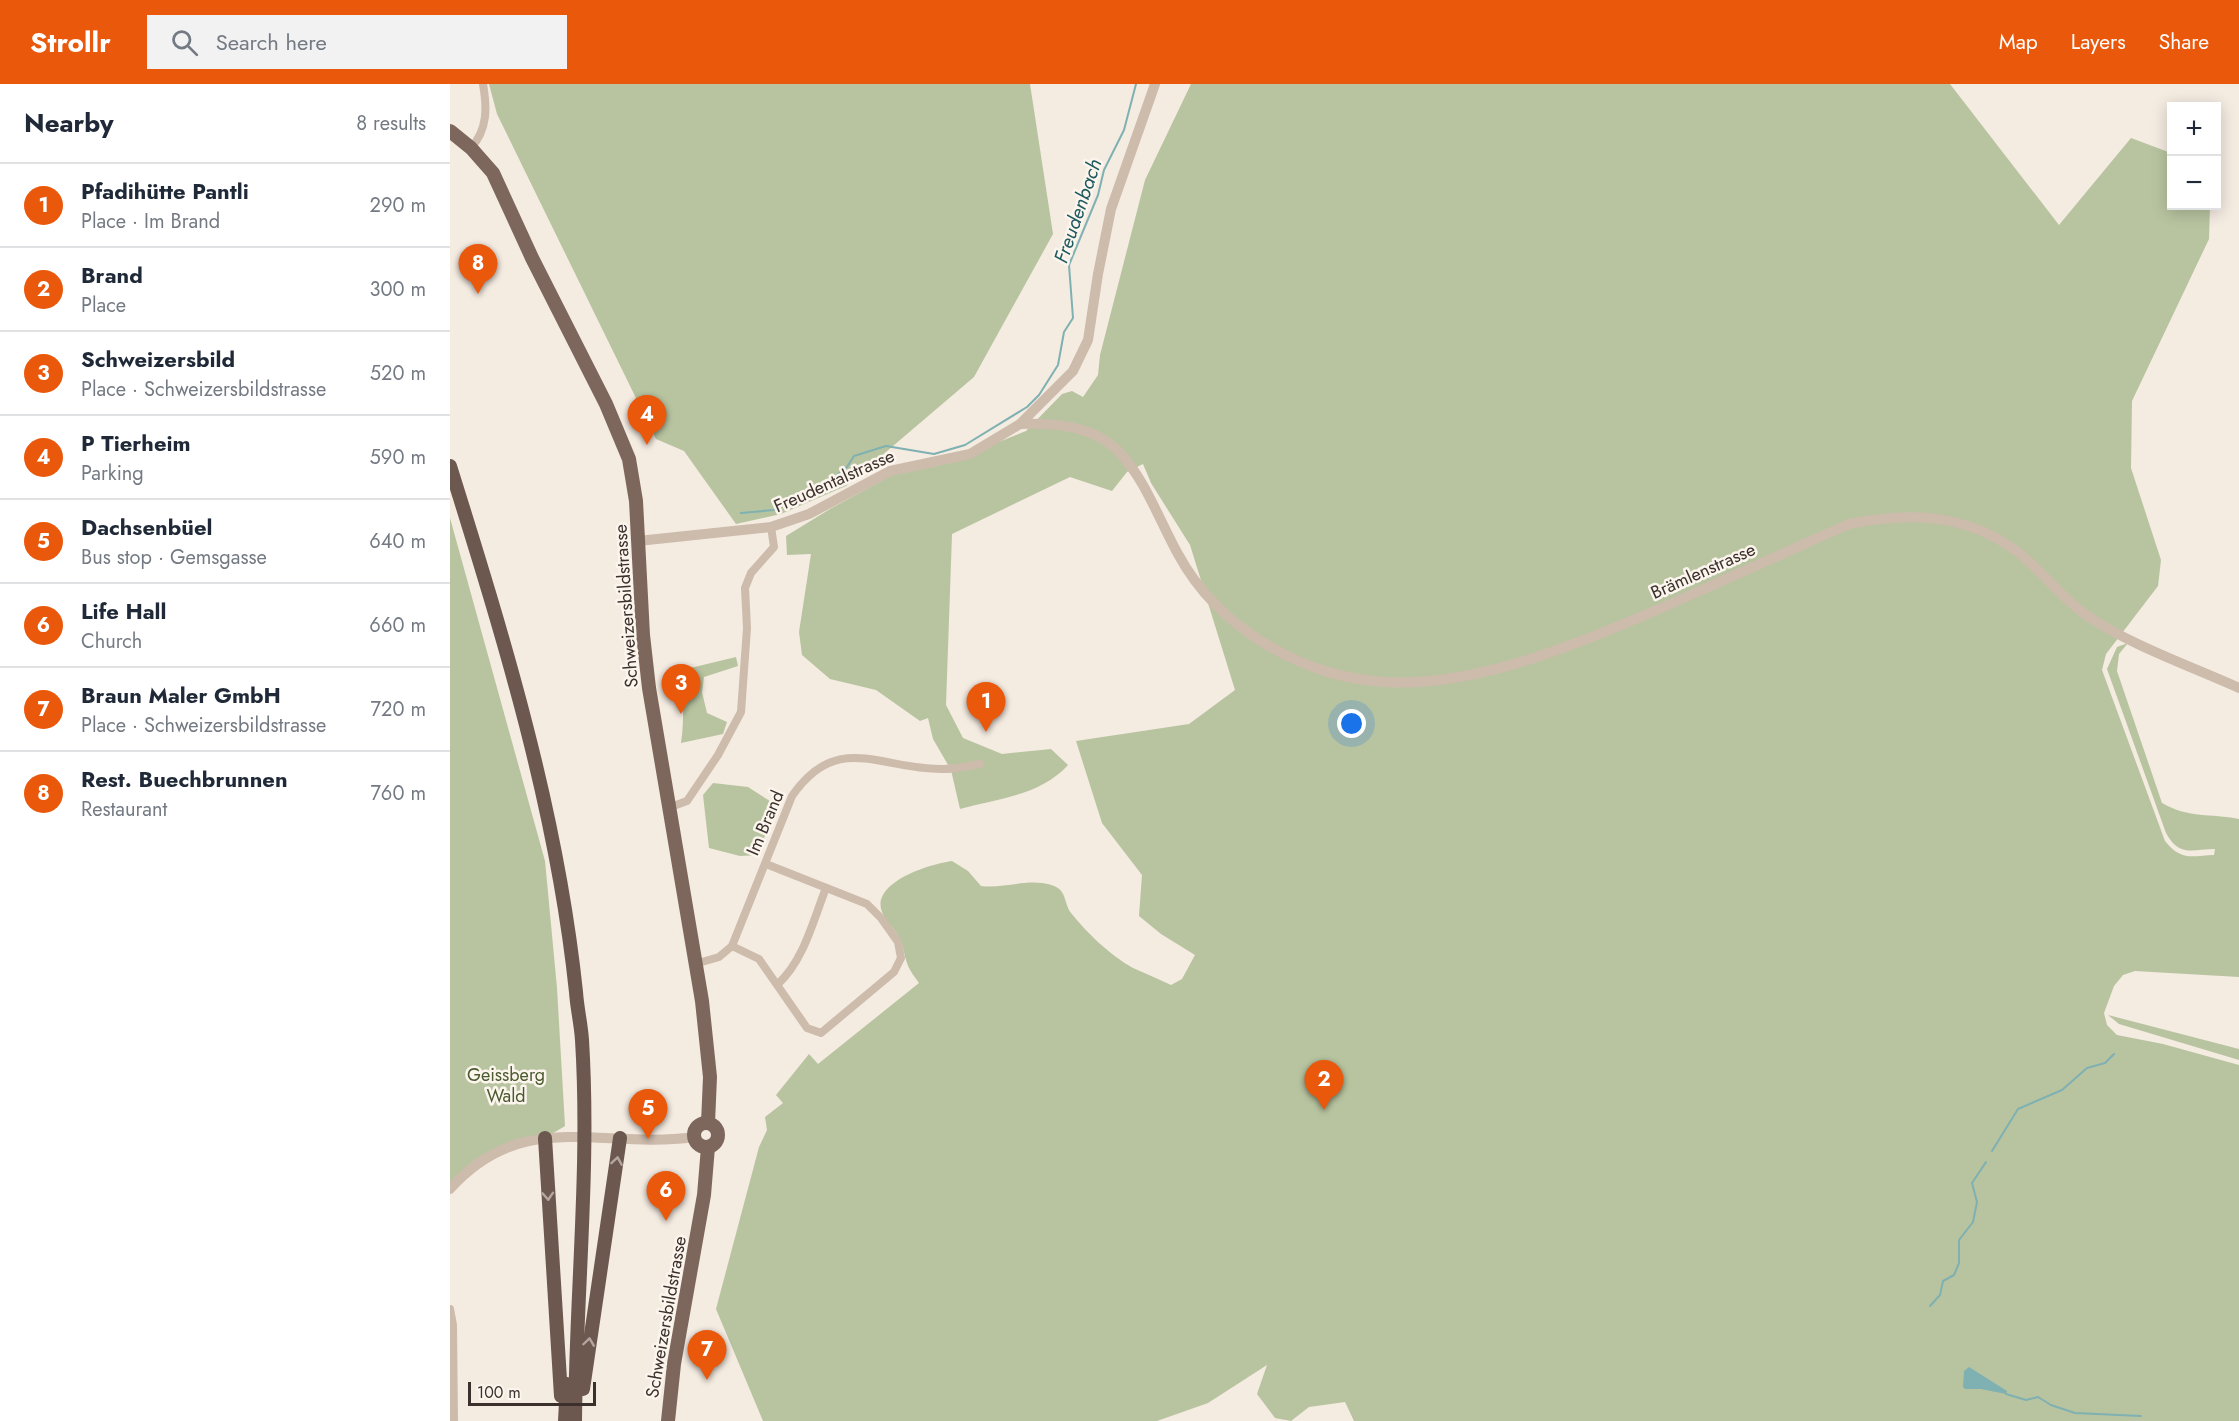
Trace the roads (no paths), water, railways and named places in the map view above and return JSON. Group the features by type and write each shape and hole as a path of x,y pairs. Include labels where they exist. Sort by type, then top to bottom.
{"highway":[{"path":"450,466 517,686 546,802 563,892 582,1038 577,1421"},
{"path":"545,1138 564,1421"},
{"path":"577,1421 620,1138"},
{"path":"564,1421 581,1154"}],"main road":[{"name":"Schweizersbildstrasse","path":"450,131 471,148 493,173 532,258 617,428 631,469 636,501 645,656 695,964 710,1077 708,1123"},
{"path":"708,1123 716,1128 719,1136 714,1145 701,1146 694,1137 698,1126 708,1123"},
{"name":"Schweizersbildstrasse","path":"668,1421 674,1364 705,1195 708,1147"}],"street":[{"path":"471,148 480,138 487,107 483,84"},
{"name":"Freudentalstrasse","path":"638,542 771,527 809,514 890,471 970,454 1020,424 1073,371 1088,340 1111,209 1155,84"},
{"name":"Brämlenstrasse","path":"1020,424 1051,423 1083,429 1119,451 1143,486 1179,556 1203,592 1230,618 1262,642 1299,660 1341,675 1384,682 1408,682 1502,667 1587,640 1849,524 1887,516 1944,519 2015,550 2085,614 2113,631 2239,688"},
{"path":"668,808 687,801 718,755 741,712 747,628 745,588 751,573 774,547 771,527"},
{"name":"Im Brand","path":"732,946 792,796 805,777 827,762 853,757 943,769 980,764"},
{"path":"695,964 719,957 732,946 759,959 807,1028 821,1033 894,972 901,958 898,942 881,918 867,904 766,864"},
{"path":"778,984 789,974 801,952 826,888"},
{"path":"450,1189 475,1164 515,1143 545,1138 694,1137"},
{"path":"450,1309 453,1325 454,1421"}],"water":[{"path":"1969,1367 2007,1391 2006,1394 1981,1389 1965,1389 1963,1387 1964,1371"}],"waterway":[{"name":"Freudenbach","path":"741,513 774,510 800,495 818,490 847,467 854,456 886,446 934,454 965,445 1027,407 1039,395 1058,365 1064,332 1073,318 1069,265 1098,195 1104,170 1124,130 1136,84"},
{"path":"1992,1151 2018,1109 2062,1090 2087,1068 2105,1063 2114,1054"},
{"path":"1930,1306 1940,1295 1943,1281 1954,1275 1959,1263 1959,1240 1973,1222 1977,1202 1972,1183 1986,1162"},
{"path":"2006,1394 2026,1400 2038,1397 2051,1405 2075,1413 2141,1416"}],"place":[{"name":"Rest. Buechbrunnen","path":"478,294"},
{"name":"P Tierheim","path":"647,445"},
{"name":"Schweizersbild","path":"681,714"},
{"name":"Pfadihütte Pantli","path":"986,732"},
{"name":"Brand","path":"1324,1110"},
{"name":"Dachsenbüel","path":"648,1139"},
{"name":"Life Hall","path":"666,1221"},
{"name":"Braun Maler GmbH","path":"707,1380"}],"park label":[{"name":"Geissberg Wald","path":"506,1085"}]}
